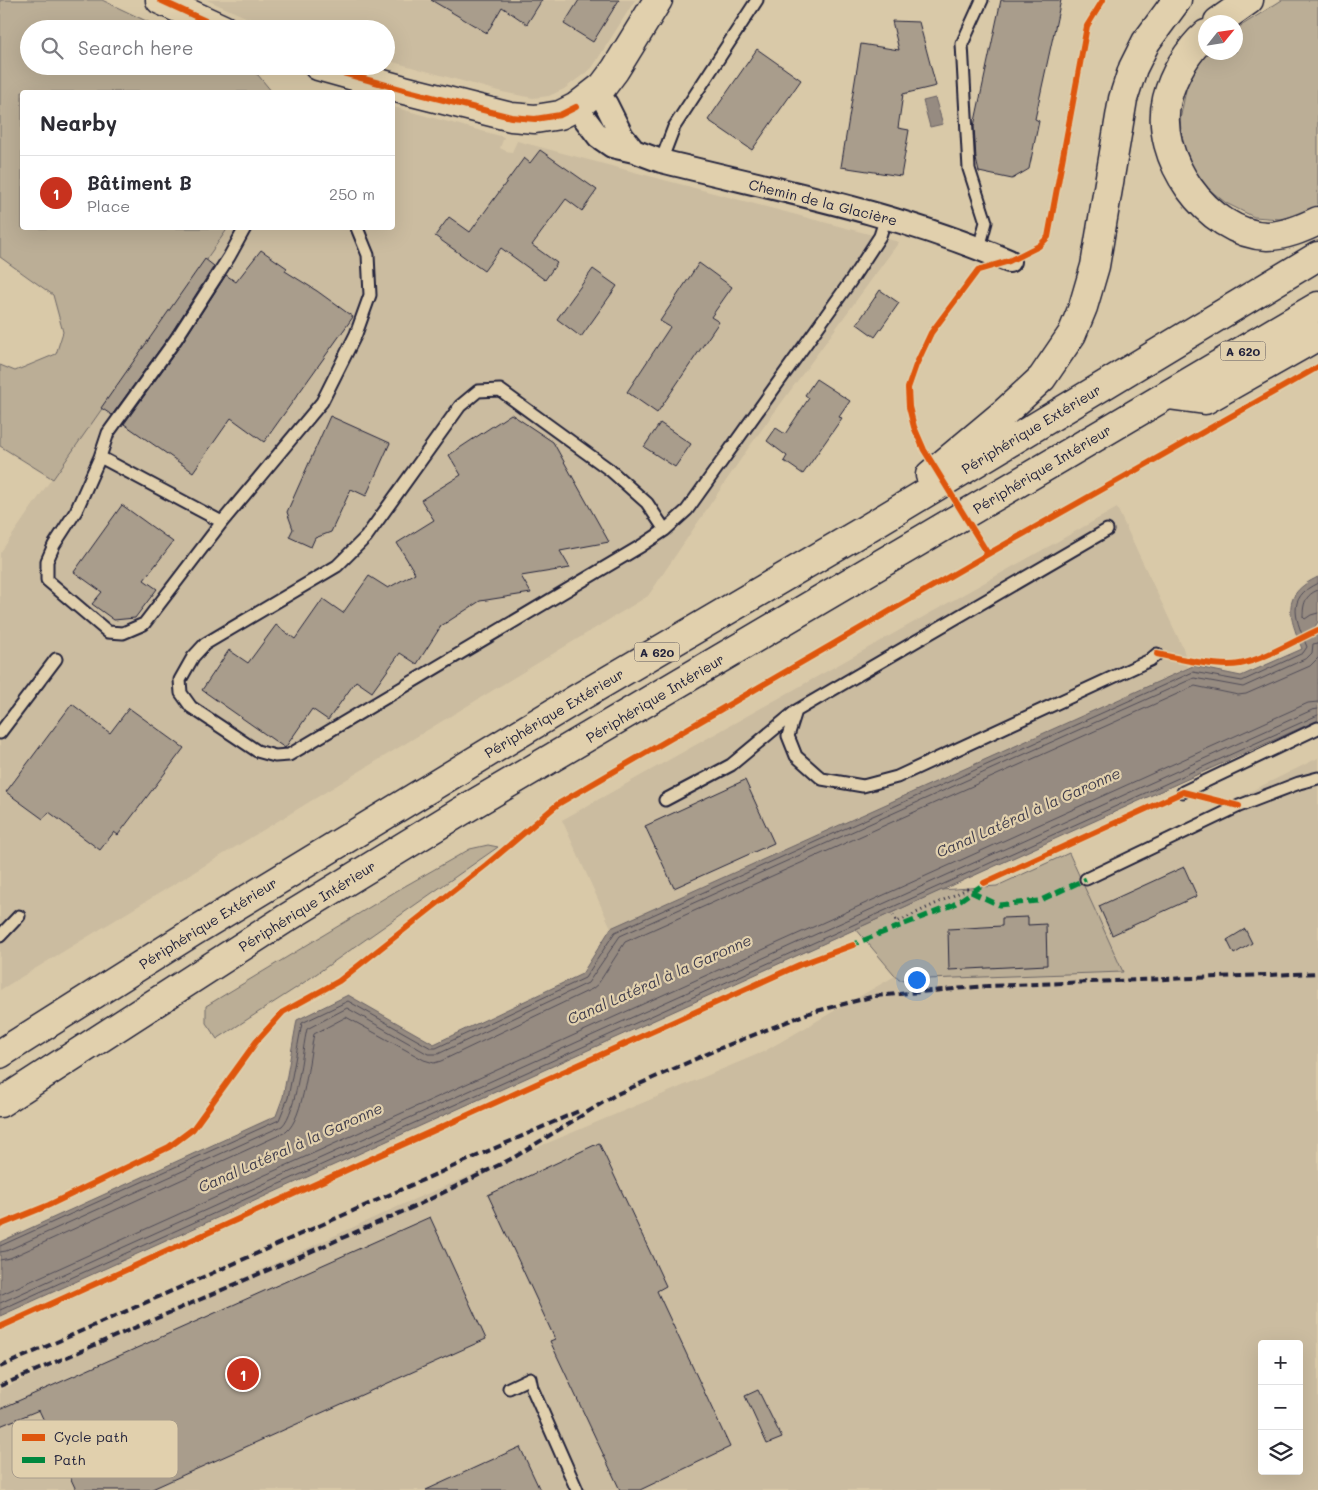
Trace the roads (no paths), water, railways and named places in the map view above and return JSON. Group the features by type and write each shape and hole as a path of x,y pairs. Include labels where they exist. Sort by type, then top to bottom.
{"main road":[{"path":"160,0 203,20"},
{"path":"350,75 511,117 535,119 552,117 560,115 587,100 615,70 658,0"},
{"path":"871,526 1025,395 1042,378 1072,334 1084,307 1095,266 1123,98 1133,68 1146,42 1176,0"},
{"path":"1228,15 1249,0"},
{"path":"1198,45 1175,76 1166,100 1165,126 1170,153 1182,179 1202,203 1221,220 1244,231 1268,236 1295,231 1318,221"},
{"name":"Périphérique Extérieur","path":"0,1054 193,932 528,728 871,526 1318,256"},
{"name":"Périphérique Intérieur","path":"0,1103 285,919 460,812 1318,306"},
{"path":"1168,395 1206,400 1318,336"}],"street":[{"name":"Chemin de la Glacière","path":"587,100 606,104 622,136 634,151 661,162 886,217 979,248 1009,261"}],"lane":[{"path":"661,162 674,127 757,0"},
{"path":"979,248 986,222 969,169 962,44 982,0"},
{"path":"664,530 647,503 610,470 500,390 478,391 460,406 366,537 336,566 205,644 193,657 180,680 181,693 191,707 257,751 274,756 289,755 641,546 664,530 687,510 850,282 880,236 886,217"},
{"path":"244,230 229,257 176,339 108,433 100,457 76,511 54,545 47,561 47,580 108,632 123,633 144,624 222,522 322,402 356,334 370,295 368,255 358,230"},
{"path":"100,457 222,522"},
{"path":"665,800 731,765 796,711 1107,530"},
{"path":"796,711 788,736 796,756 822,779 863,786 897,777 1150,660 1157,654"},
{"path":"0,733 56,659"},
{"path":"1182,792 1318,728"},
{"path":"1086,879 1239,806 1299,783 1318,778"},
{"path":"0,936 19,916"},
{"path":"509,1388 530,1378 532,1388 577,1490"}],"water":[{"path":"935,98 943,124 930,127 923,101"},
{"name":"Canal Latéral à la Garonne","path":"1318,577 1318,622 1314,628 1318,637 1318,720 0,1316 0,1242 276,1116 283,1097 297,1020 348,995 434,1044 582,974 611,928 1193,666 1241,676 1302,649 1292,617 1293,599 1297,591"}],"railway":[{"path":"0,1386 416,1206 513,1158 615,1095 718,1049 809,1013 875,996 988,986 1318,973"},
{"path":"0,1367 581,1110"}],"place":[{"name":"Bâtiment B","path":"243,1374"}]}
